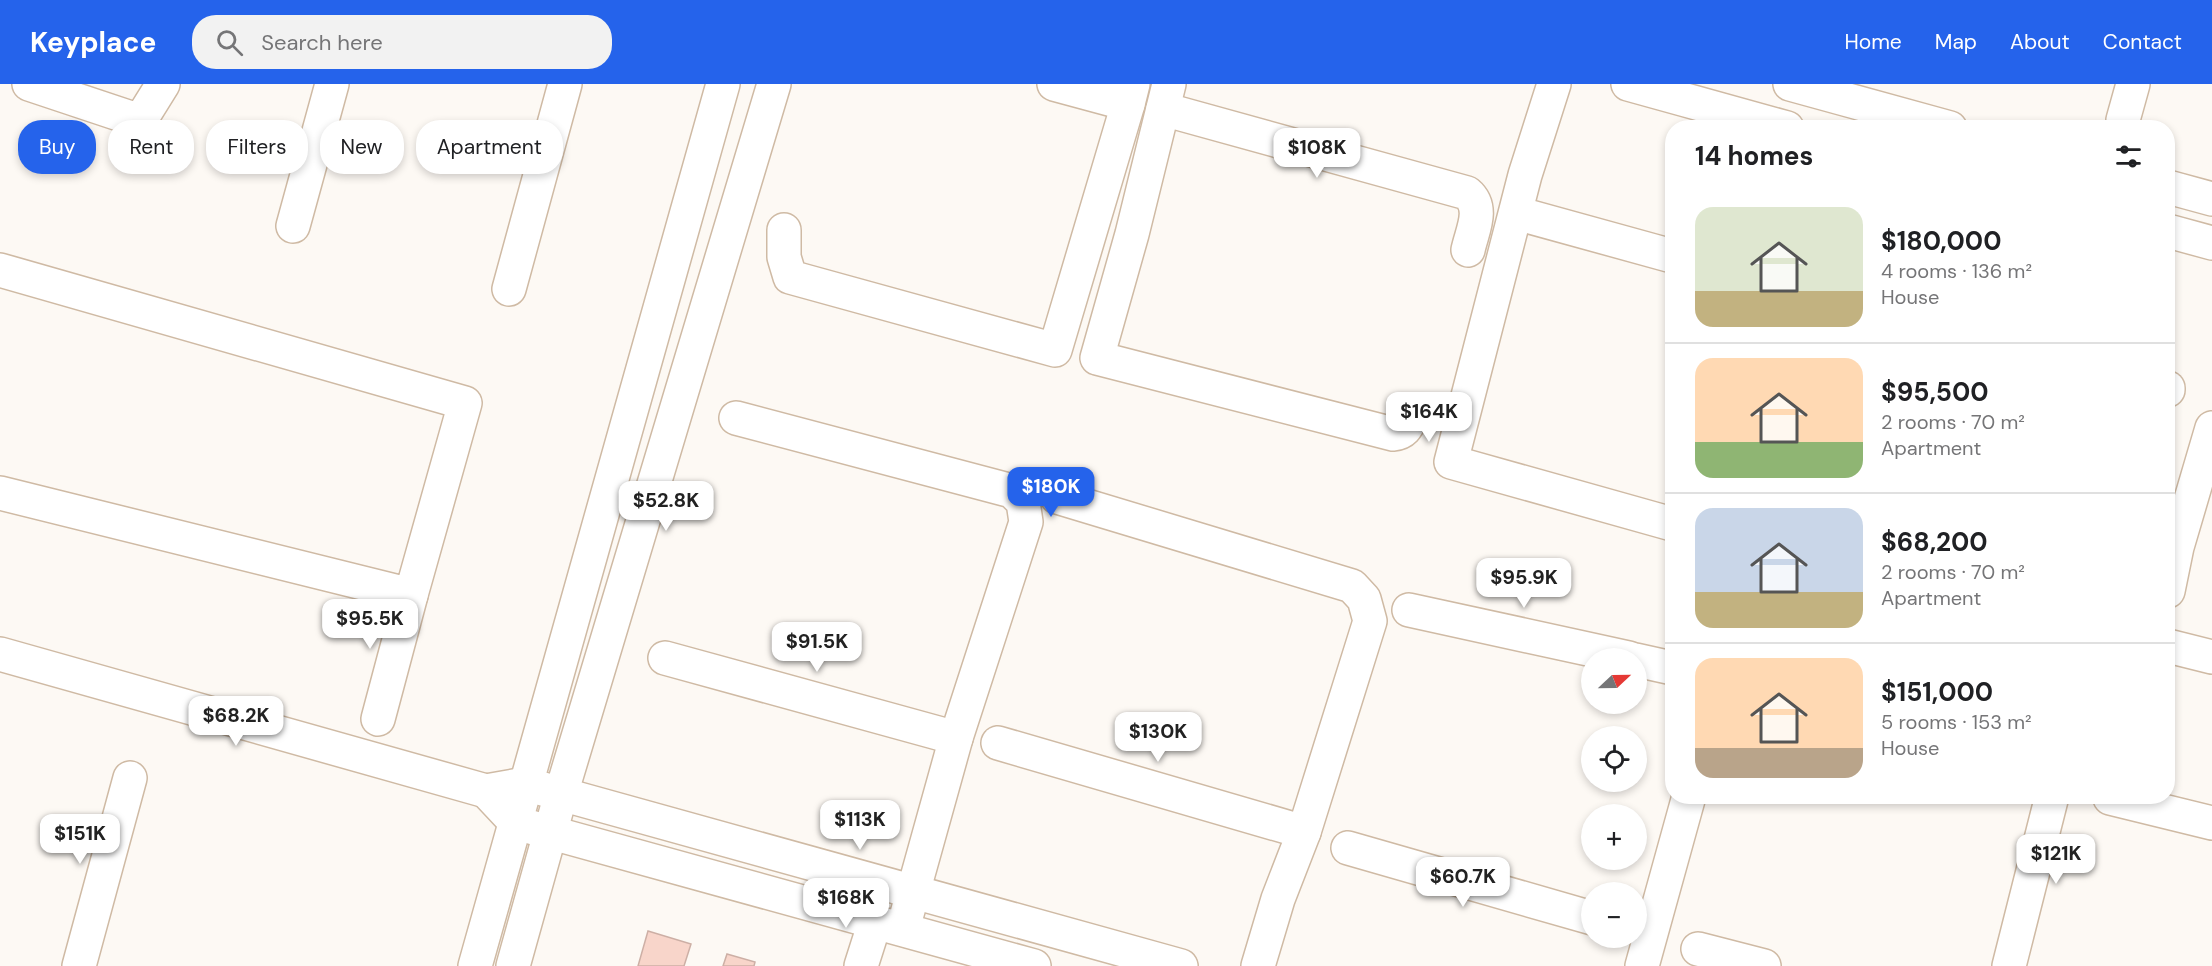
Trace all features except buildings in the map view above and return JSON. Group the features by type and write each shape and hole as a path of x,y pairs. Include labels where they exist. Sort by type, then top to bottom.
{"street":[{"path":"29,84 140,121 163,84"},
{"path":"293,226 332,84"},
{"path":"509,289 565,84"},
{"path":"475,966 723,84"},
{"path":"513,966 561,794 774,84"},
{"path":"784,230 784,257 790,277 1055,351 1131,94 1054,84"},
{"path":"1554,84 1525,175 1451,462 1665,522"},
{"path":"1628,84 1758,120"},
{"path":"1790,84 1896,109 1927,120"},
{"path":"2123,120 2133,84"},
{"path":"1411,418 1405,429 1399,434 1393,434 1097,358 1132,234 1166,97 1467,194 1473,199 1478,209 1468,250"},
{"path":"2175,189 2212,199"},
{"path":"1516,213 1665,254"},
{"path":"2175,233 2212,243"},
{"path":"0,270 465,403 378,719"},
{"path":"736,418 1012,491 1023,502 1026,522 956,738 915,893 861,966"},
{"path":"2175,557 2212,428"},
{"path":"0,493 411,595"},
{"path":"1057,497 1352,586 1364,599 1370,621 1304,832 1278,899 1258,966"},
{"path":"1409,610 1583,648"},
{"path":"2175,648 2212,657"},
{"path":"0,654 486,791 525,784 1181,966"},
{"path":"665,658 956,738"},
{"path":"1647,662 1665,666"},
{"path":"998,743 1304,832"},
{"path":"79,966 130,778"},
{"path":"486,791 516,823 889,926 978,959 1034,966"},
{"path":"1647,924 1686,804"},
{"path":"2009,966 2050,804"},
{"path":"2134,804 2212,824"},
{"path":"1348,848 1581,915"},
{"path":"1642,966 1643,948"},
{"path":"1698,949 1764,966"}]}
